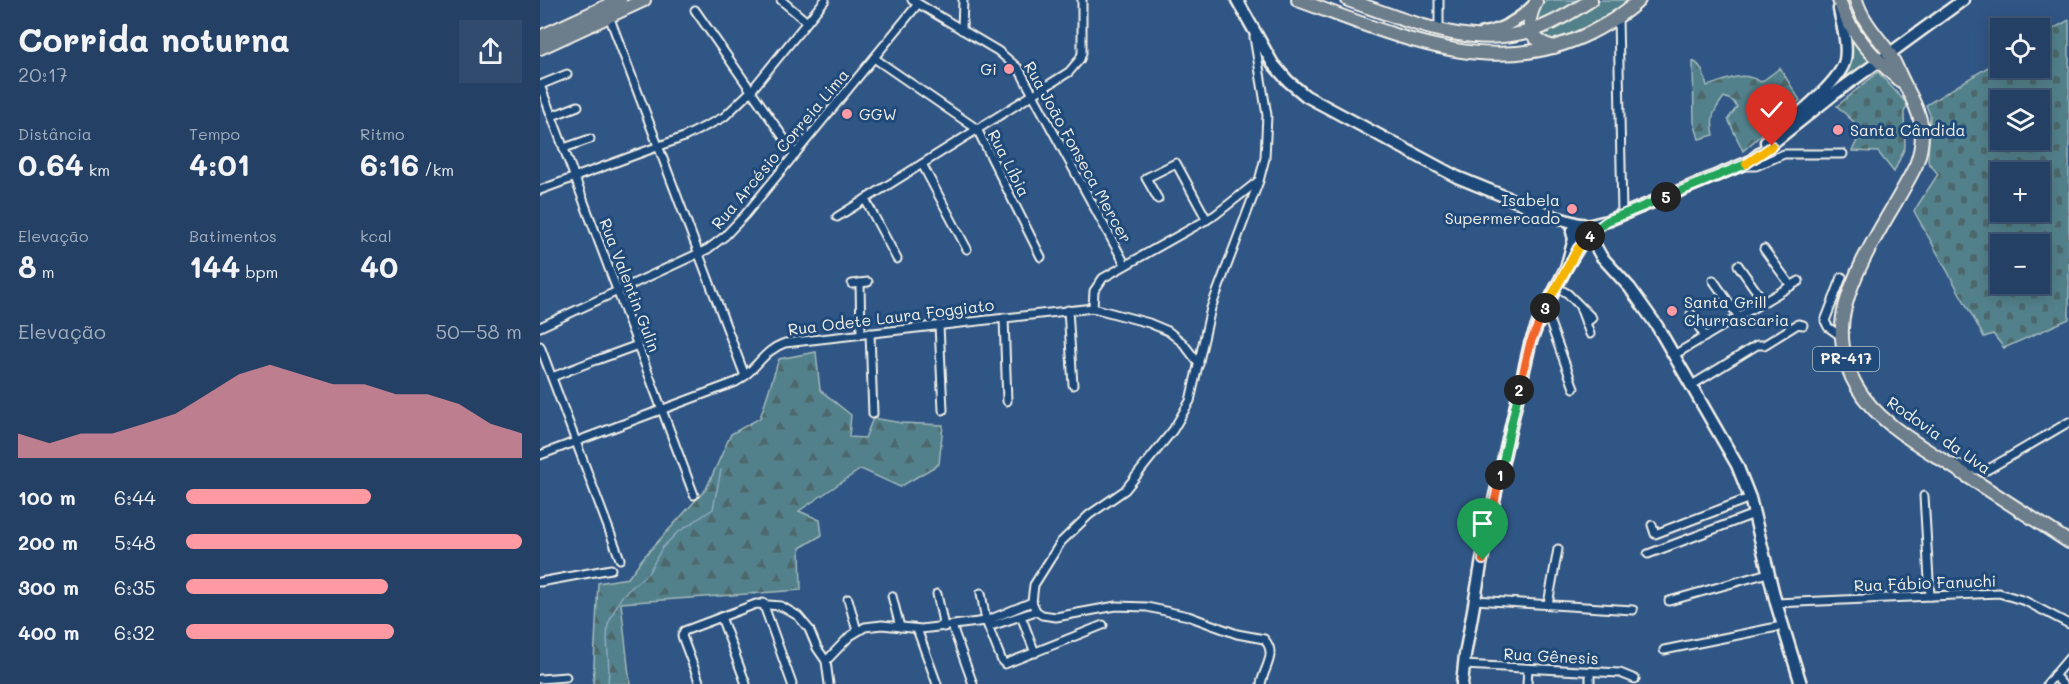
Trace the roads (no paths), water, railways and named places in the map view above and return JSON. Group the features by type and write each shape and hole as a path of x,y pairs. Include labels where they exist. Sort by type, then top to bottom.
{"highway":[{"path":"540,37 620,0"},
{"path":"1299,0 1408,39 1463,52 1510,55 1554,47 1584,36 1618,17 1639,0"},
{"path":"1348,0 1439,31 1498,36 1531,31 1591,0"},
{"path":"1838,0 1850,24 1884,54"},
{"path":"1856,0 1861,15 1884,54"},
{"path":"540,48 604,8 644,1"},
{"path":"1537,1 1529,17 1531,31 1539,41 1554,47"},
{"name":"Rodovia da Uva","path":"1884,54 1906,87 1920,114 1922,134 1919,157 1851,286 1844,311 1842,338 1851,376 1870,405 1888,422 2069,542"}],"main road":[{"path":"1237,0 1262,49 1279,73 1306,96 1439,169 1555,218 1582,234 1636,296 1692,385 1737,465 1750,498 1782,626 1801,684"},
{"path":"1718,175 1758,149 1833,82 1841,72 1845,62 1845,43 1838,0"},
{"path":"1462,684 1463,665 1490,520 1534,332 1582,234 1607,221 1743,166 1785,135 1884,54 1962,0"},
{"path":"1465,35 1503,27 1524,14 1537,1"},
{"path":"1785,135 1788,125 1805,107"}],"street":[{"path":"781,0 807,22"},
{"path":"540,190 716,123 733,110 751,91 825,0"},
{"path":"962,30 963,0"},
{"path":"837,217 1069,72 1080,59 1083,47 1082,0"},
{"path":"1439,0 1439,31"},
{"name":"Rua João Fonseca Mercer","path":"915,2 1014,63 1034,94 1125,264"},
{"name":"Rua Arcésio Correia Lima","path":"540,327 715,245 735,226 874,58 915,2"},
{"path":"604,8 745,376"},
{"path":"695,10 795,153"},
{"path":"1618,17 1622,215"},
{"path":"1253,30 1267,115 1267,147 1259,181 1217,289 1190,401 1173,430 1125,490 1089,514 1061,542 1034,585 1032,602 1036,611 1042,615 1056,617 1116,606 1135,605 1188,616 1237,634 1263,639 1270,646 1271,652 1261,684"},
{"name":"Rua Líbia","path":"874,58 978,129 1041,256"},
{"path":"540,85 567,74"},
{"name":"Rua Valentin Gulin","path":"540,85 694,495"},
{"path":"552,116 578,106"},
{"path":"564,148 590,139"},
{"path":"1743,166 1756,166 1784,154 1843,154"},
{"path":"1158,199 1146,178 1176,163 1207,220"},
{"path":"922,164 967,249"},
{"path":"1093,308 1096,286 1103,278 1207,220 1259,181"},
{"path":"865,199 897,259"},
{"path":"1764,249 1791,286"},
{"path":"1738,264 1764,302"},
{"path":"1842,277 1825,321 1828,327 1842,338"},
{"path":"1713,280 1739,317"},
{"path":"1674,355 1799,281"},
{"path":"860,283 861,334"},
{"path":"1556,287 1567,293 1592,318 1586,323 1590,334"},
{"name":"Rua Odete Laura Foggiato","path":"540,455 736,382 776,345 1093,308 1149,322 1168,331 1189,350 1199,364"},
{"path":"1545,309 1574,388"},
{"path":"1068,310 1073,385"},
{"path":"1691,314 1705,337"},
{"path":"1004,318 1007,401"},
{"path":"1692,385 1757,345 1764,345 1797,324 1803,325"},
{"path":"939,325 942,410"},
{"path":"870,333 873,414"},
{"path":"552,377 638,345"},
{"path":"540,346 620,559"},
{"path":"1940,458 1977,470 1987,470 2069,422"},
{"path":"1924,496 1930,596"},
{"path":"1652,525 1655,534 1750,498"},
{"path":"1648,554 1754,514"},
{"path":"1548,604 1558,549"},
{"path":"540,582 611,569"},
{"path":"1669,601 1768,573"},
{"name":"Rua Fábio Fanuchi","path":"1776,603 1991,592 2007,594 2025,601 2069,624"},
{"path":"981,593 987,621 1003,663 1008,664 1103,625"},
{"path":"936,594 974,684"},
{"path":"892,596 900,627"},
{"path":"848,599 857,631"},
{"path":"1475,600 1633,610"},
{"path":"826,661 857,631 874,625 917,629 987,621 1032,602"},
{"path":"763,603 792,684"},
{"path":"700,684 683,633 763,603 781,606 798,616 809,629 817,648 826,661 828,684"},
{"path":"1012,610 1014,618"},
{"path":"987,621 994,625 1036,611"},
{"path":"721,617 746,684"},
{"path":"1023,621 1035,653"},
{"path":"1664,650 1782,626"},
{"path":"917,629 936,684"},
{"path":"2047,684 2069,658"},
{"name":"Rua Gênesis","path":"1463,665 1620,674 1635,680"},
{"path":"1527,684 1528,669"},
{"path":"1590,672 1590,684"},
{"path":"2054,675 2062,684"},
{"path":"540,680 566,676"}],"waterway":[{"path":"608,684 608,624 618,603 622,596 649,572 662,548 677,533 713,509 721,470"}],"place":[{"name":"Gi","path":"1009,69"},
{"name":"GGW","path":"847,114"},
{"name":"Santa Cândida","path":"1838,130"},
{"name":"Isabela Supermercado","path":"1572,209"},
{"name":"Santa Grill Churrascaria","path":"1672,311"}]}
